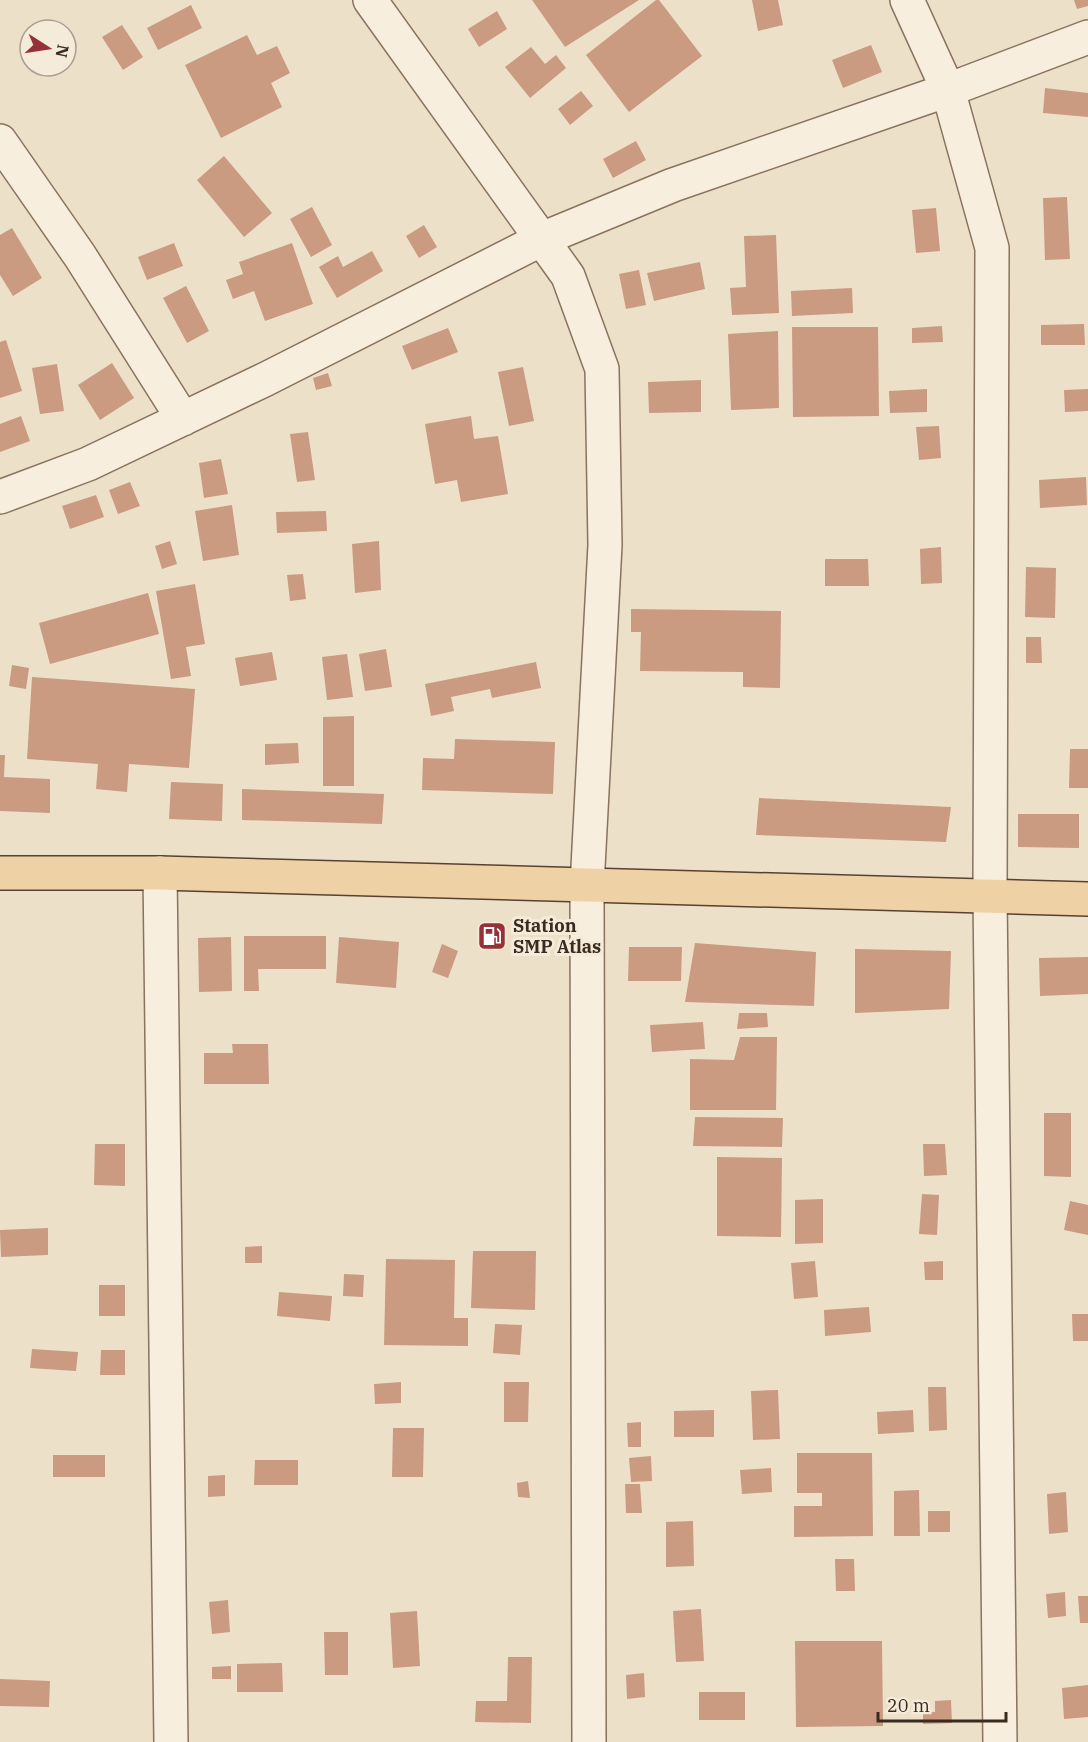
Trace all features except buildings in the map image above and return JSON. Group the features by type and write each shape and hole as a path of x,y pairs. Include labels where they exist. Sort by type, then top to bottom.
{"main road":[{"path":"0,873 160,873 1088,899"}],"street":[{"path":"370,0 568,276 602,369 605,545 586,886 590,1742"},
{"path":"907,0 948,90 992,248 990,896 1000,1742"},
{"path":"0,496 88,464 183,419 542,239 673,185 948,90 1088,37"},
{"path":"0,141 80,256 183,419"},
{"path":"160,873 171,1742"}],"place":[{"name":"Station SMP Atlas","path":"492,936"}]}
